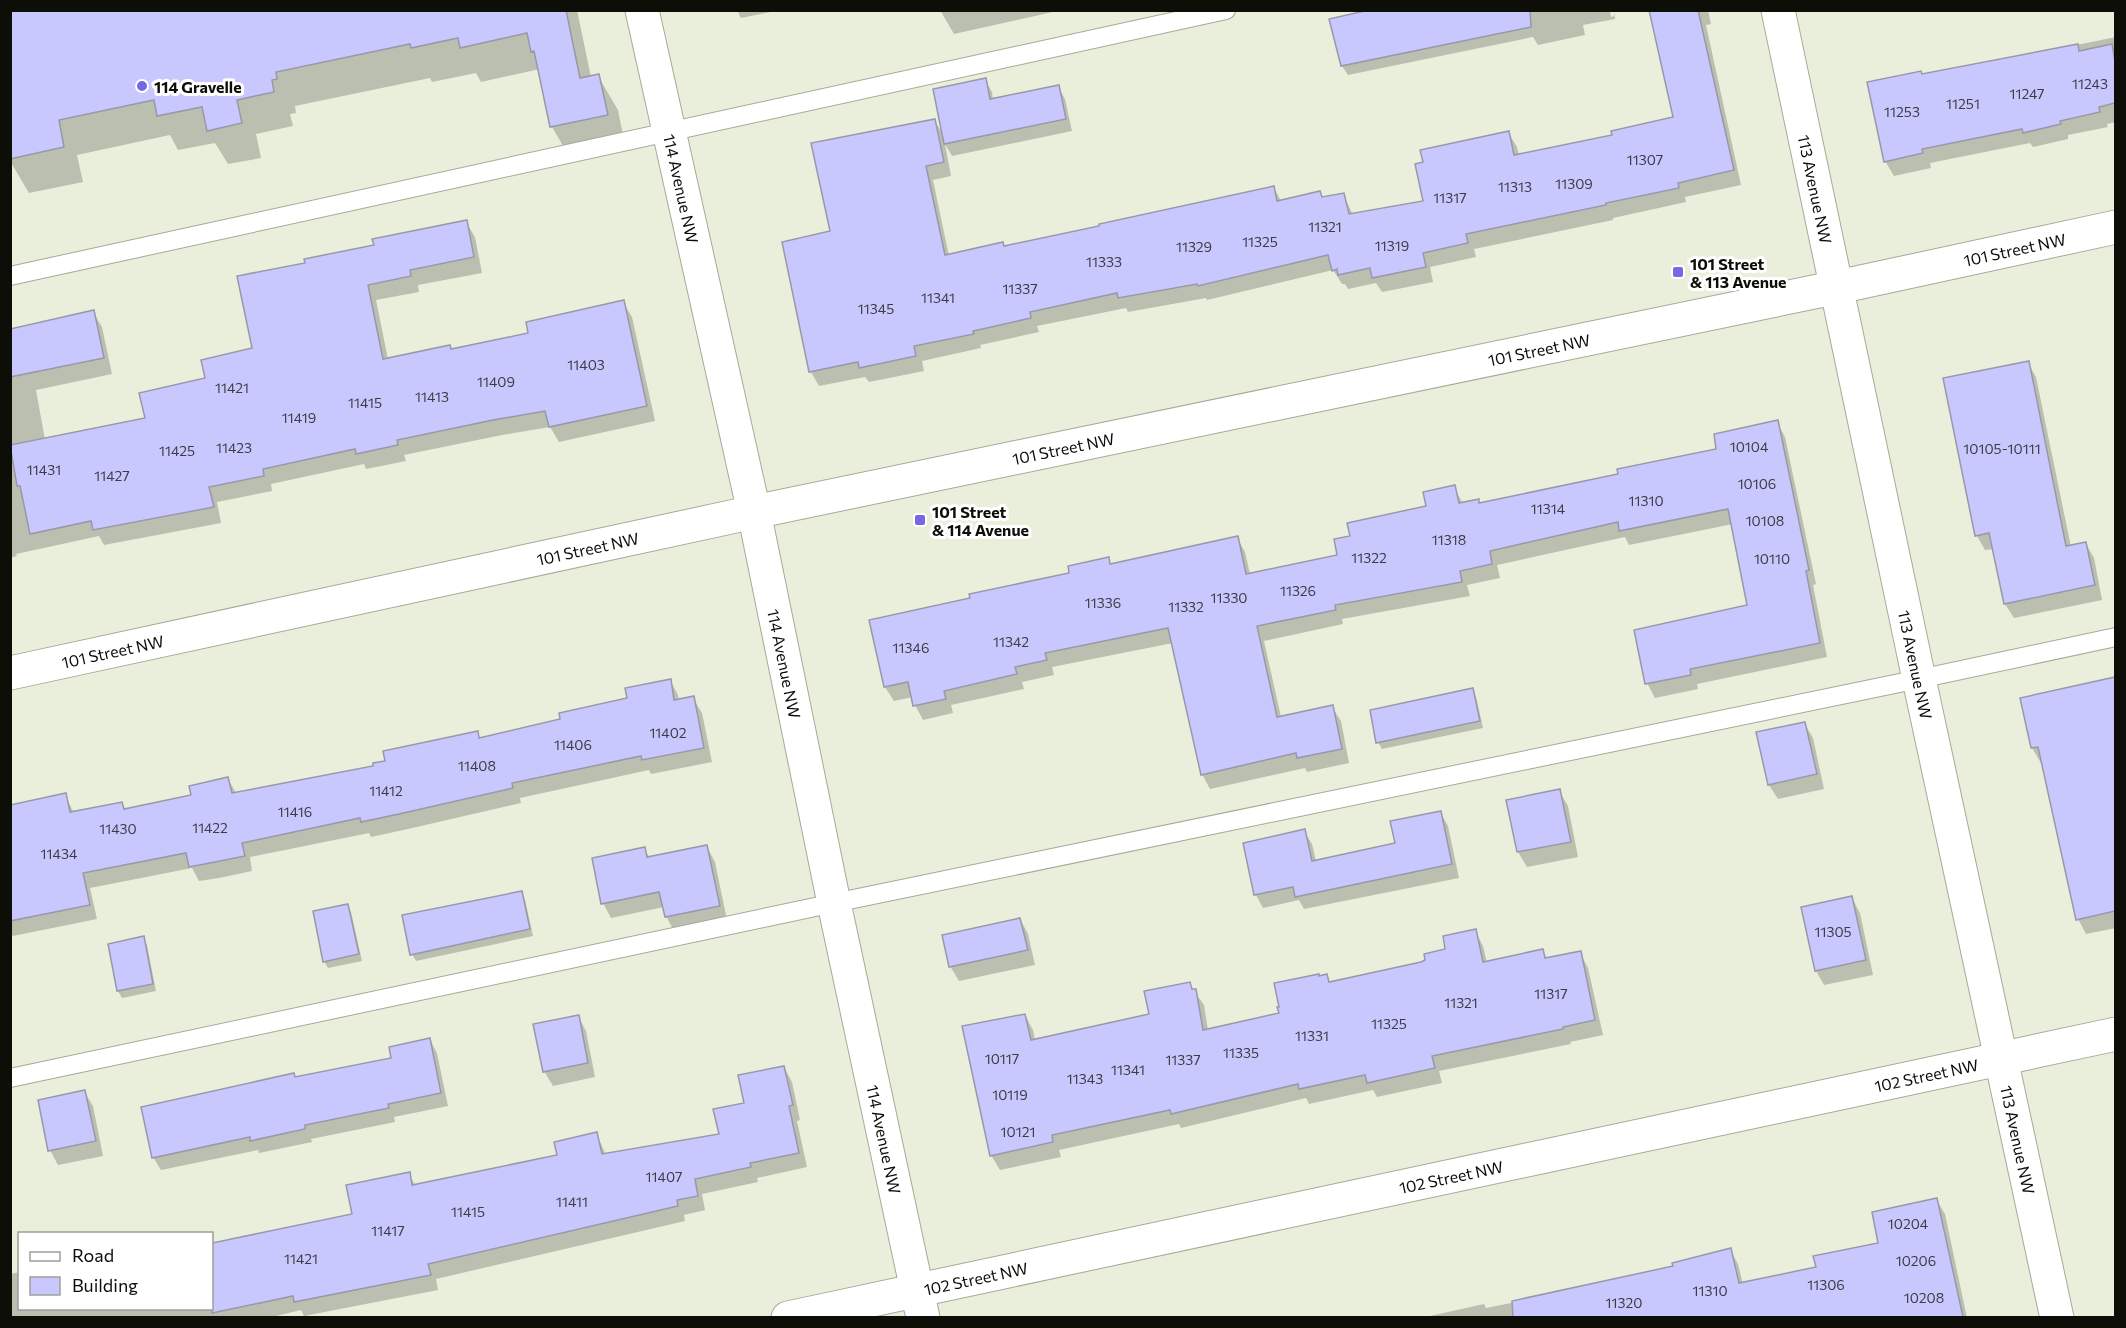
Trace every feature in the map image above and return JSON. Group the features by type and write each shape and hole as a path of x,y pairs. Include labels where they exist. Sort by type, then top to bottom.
{"street":[{"name":"114 Avenue NW","path":"642,10 754,512 834,903 921,1304"},
{"name":"113 Avenue NW","path":"1778,10 2057,1317"},
{"name":"101 Street NW","path":"10,673 754,512 1838,287 2115,227"},
{"name":"102 Street NW","path":"788,1317 921,1304 2000,1058 2115,1034"}],"lane":[{"path":"10,276 1226,10"},
{"path":"10,1078 834,903 2115,637"}],"building":[{"name":"114 Gravelle","path":"10,10 566,10 580,78 599,74 608,115 550,127 534,51 531,52 527,33 460,48 458,38 411,48 410,44 276,72 277,79 272,80 274,92 237,100 242,123 207,131 202,107 157,116 154,100 59,120 64,147 10,159"},
{"path":"1369,10 1530,10 1531,27 1341,66 1329,19"},
{"path":"1649,10 1698,10 1734,170 1678,183 1679,188 1466,234 1468,243 1423,253 1426,267 1372,278 1370,268 1338,275 1337,269 1332,271 1328,255 1198,286 1197,284 1118,298 1117,293 1030,312 1031,318 973,331 974,334 914,346 916,356 859,368 858,362 809,372 782,242 830,231 811,143 935,119 944,162 926,166 945,255 1003,242 1004,246 1274,186 1277,201 1320,191 1322,197 1344,193 1349,214 1423,201 1415,164 1423,162 1420,150 1509,131 1514,155 1612,135 1611,131 1673,117"},
{"path":"2078,44 2079,51 2112,44 2115,62 2115,103 2099,107 2100,112 2060,121 2061,124 2023,133 2022,129 1922,149 1923,153 1884,162 1867,82 1921,71 1922,74"},
{"path":"986,78 990,99 1059,85 1066,119 944,144 933,89"},
{"path":"467,220 474,257 410,270 411,276 368,285 383,359 450,345 451,349 528,333 526,322 624,300 647,406 549,427 545,411 493,420 397,440 398,445 356,454 355,449 263,469 264,476 209,487 214,507 93,530 91,521 30,534 20,486 17,486 10,445 145,418 139,393 205,378 201,360 252,348 237,276 305,263 304,259 374,245 372,239"},
{"path":"94,310 104,358 10,377 10,329"},
{"path":"2029,361 2066,546 2086,542 2095,585 2004,604 1989,533 1975,536 1943,378"},
{"path":"1778,420 1809,570 1806,571 1820,643 1690,669 1691,675 1645,684 1634,630 1747,605 1728,509 1619,531 1618,522 1490,551 1492,564 1460,571 1462,582 1335,605 1336,610 1257,626 1277,717 1333,705 1342,749 1297,758 1296,753 1201,775 1168,628 1045,653 1047,660 1015,667 1017,674 944,691 946,699 913,706 908,682 884,687 869,620 970,598 969,594 1069,573 1068,566 1109,557 1110,564 1238,536 1246,574 1337,555 1334,539 1350,536 1347,523 1426,506 1423,492 1455,485 1459,503 1479,499 1479,503 1618,474 1617,469 1716,449 1714,434"},
{"path":"2115,677 2115,911 2076,920 2038,747 2031,748 2020,698"},
{"path":"671,679 674,700 694,696 704,748 642,760 641,756 512,783 513,788 399,814 361,822 360,818 242,843 245,856 189,867 186,853 83,873 90,905 10,921 10,805 66,793 70,812 122,802 124,809 191,795 189,786 228,777 232,793 373,766 373,763 385,761 383,751 478,731 479,738 560,719 559,713 627,698 625,688"},
{"path":"1473,688 1480,721 1376,743 1370,710"},
{"path":"1805,722 1817,774 1768,785 1756,732"},
{"path":"1560,789 1571,842 1517,852 1506,800"},
{"path":"1441,811 1452,864 1295,897 1293,887 1254,895 1243,843 1305,829 1312,861 1395,843 1390,821"},
{"path":"707,845 720,906 665,917 659,892 601,904 592,858 645,847 647,857"},
{"path":"522,891 530,929 410,955 402,915"},
{"path":"1852,896 1866,960 1815,971 1801,907"},
{"path":"348,904 359,954 323,962 313,911"},
{"path":"1020,918 1028,950 949,967 942,935"},
{"path":"1476,929 1483,962 1543,949 1545,958 1581,951 1595,1020 1563,1027 1563,1029 1432,1056 1435,1068 1367,1083 1365,1075 1299,1089 1298,1084 1171,1114 1170,1110 1052,1135 1053,1142 990,1156 962,1026 1025,1014 1031,1040 1149,1014 1144,991 1190,982 1192,989 1196,989 1203,1030 1279,1013 1274,983 1319,974 1319,976 1327,974 1329,982 1421,962 1425,960 1424,954 1445,949 1443,936"},
{"path":"144,936 153,984 117,991 108,944"},
{"path":"579,1015 588,1063 543,1072 533,1024"},
{"path":"430,1038 441,1093 388,1104 389,1108 305,1125 305,1129 250,1141 250,1137 152,1158 141,1107 294,1073 295,1077 391,1058 389,1047"},
{"path":"784,1066 793,1105 789,1106 799,1153 750,1163 751,1167 695,1179 698,1196 677,1200 678,1206 428,1264 431,1275 294,1302 293,1296 212,1313 213,1243 352,1214 346,1185 410,1172 412,1185 557,1155 554,1142 597,1132 602,1154 719,1134 713,1109 744,1103 738,1075"},
{"path":"85,1090 96,1141 48,1151 38,1100"},
{"path":"1937,1198 1963,1317 1513,1317 1512,1301 1673,1266 1672,1263 1731,1248 1739,1283 1816,1267 1813,1256 1878,1243 1872,1212"}],"place":[{"name":"114 Gravelle","path":"142,86"},
{"name":"101 Street & 113 Avenue","path":"1678,272"},
{"name":"101 Street & 114 Avenue","path":"920,520"}]}
